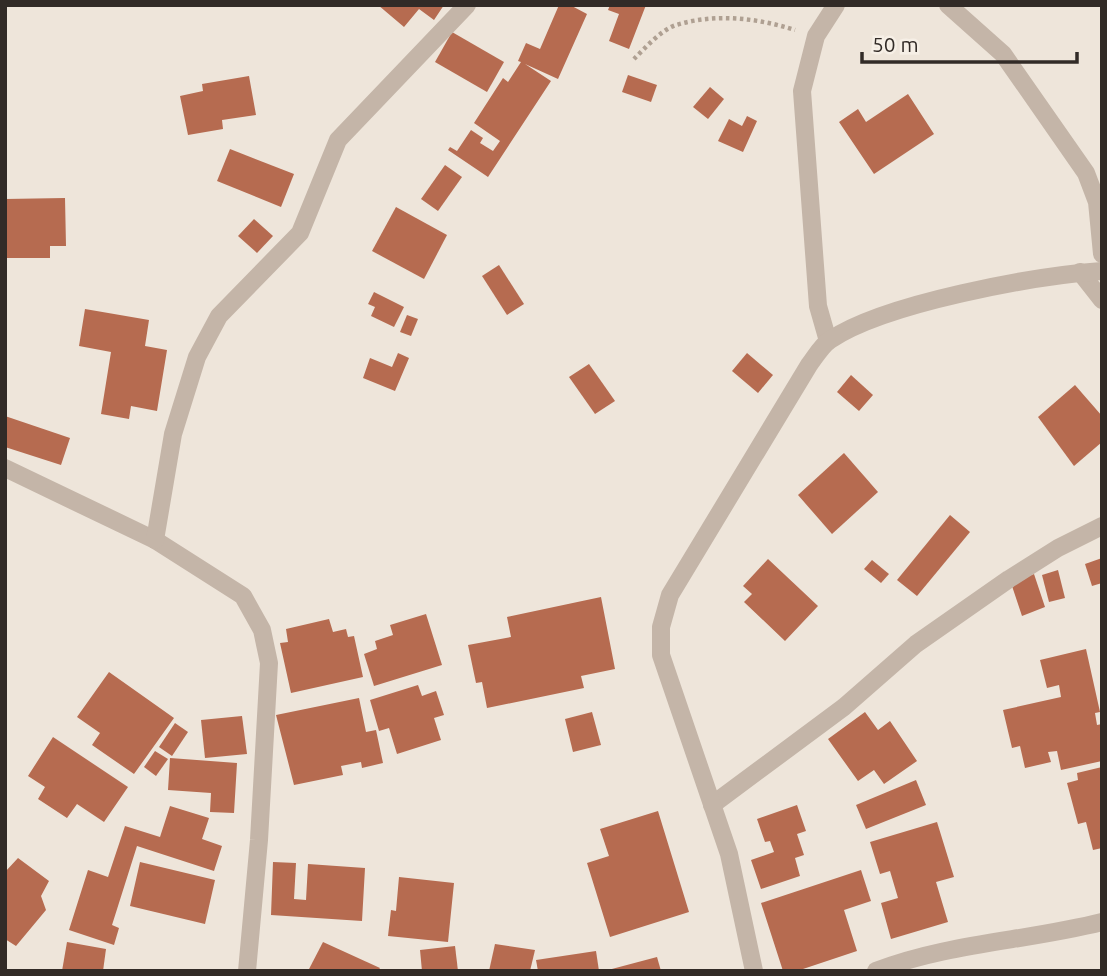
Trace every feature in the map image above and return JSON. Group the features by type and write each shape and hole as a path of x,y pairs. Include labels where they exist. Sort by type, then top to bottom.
{"street":[{"path":"155,540 173,434 197,357 219,316 300,233 338,140 467,5"},
{"path":"828,341 818,306 802,91 816,36 836,5"},
{"path":"948,5 1003,54 1086,173 1097,202 1102,254"},
{"path":"754,971 729,854 661,655 661,627 670,595 809,365 828,341 878,316 979,291 1080,272 1102,271"},
{"path":"1080,272 1102,300"},
{"path":"5,468 155,540 243,596 262,630 269,663 259,840 247,971"},
{"path":"712,805 844,707 916,644 1009,579 1058,548 1102,526"},
{"path":"876,971 898,962 1102,922"}],"path":[{"path":"634,59 674,25 722,18 760,19 816,36"}],"building":[{"path":"378,5 444,5 434,20 419,9 404,27"},
{"path":"559,5 570,5 587,14 558,79 525,64 551,81 488,177 448,150 450,147 457,151 471,130 483,138 480,143 493,151 500,141 474,123 503,78 508,82 521,62 518,61 526,43 540,49"},
{"path":"610,5 646,5 629,49 609,41 619,14 608,10"},
{"path":"452,32 504,62 487,92 435,62"},
{"path":"628,75 657,85 651,102 622,92"},
{"path":"249,76 256,115 222,120 223,129 188,135 180,96 203,91 202,84"},
{"path":"710,87 724,99 708,119 693,107"},
{"path":"908,94 934,134 874,174 839,122 858,109 866,122"},
{"path":"747,116 757,121 743,152 718,141 729,119 742,126"},
{"path":"230,149 294,174 281,207 217,181"},
{"path":"445,165 462,177 438,211 421,199"},
{"path":"65,198 66,246 50,246 50,258 5,258 5,199"},
{"path":"396,207 447,235 424,279 372,251"},
{"path":"254,219 273,236 257,253 238,236"},
{"path":"499,265 524,304 507,315 482,276"},
{"path":"374,292 404,307 394,327 371,316 375,307 368,304"},
{"path":"85,309 149,320 145,346 167,350 157,411 131,406 129,419 101,414 111,352 79,346"},
{"path":"407,315 418,319 411,336 400,332"},
{"path":"398,353 409,358 395,391 363,378 370,358 392,367"},
{"path":"747,353 773,375 758,393 732,371"},
{"path":"589,364 615,401 595,414 569,377"},
{"path":"851,375 873,395 859,411 837,392"},
{"path":"1075,385 1102,416 1102,442 1074,466 1038,417"},
{"path":"5,416 70,438 61,465 5,447"},
{"path":"844,453 878,492 832,534 798,495"},
{"path":"950,515 970,532 917,596 897,580"},
{"path":"1102,558 1102,583 1092,586 1085,564"},
{"path":"768,559 818,606 785,641 744,602 752,594 743,586"},
{"path":"872,560 889,574 881,583 864,569"},
{"path":"1058,570 1065,598 1049,602 1042,575"},
{"path":"1034,574 1045,607 1022,616 1011,583"},
{"path":"601,597 615,669 581,676 584,688 487,708 482,682 476,683 468,645 511,637 507,617"},
{"path":"426,614 442,665 374,686 364,654 377,649 375,641 393,635 390,625"},
{"path":"329,619 333,632 346,629 348,637 354,636 363,677 291,693 280,643 288,642 286,629"},
{"path":"1086,649 1100,712 1095,713 1097,725 1102,724 1102,761 1061,770 1057,751 1048,752 1051,762 1025,768 1020,746 1012,748 1003,710 1061,697 1059,685 1047,688 1040,660"},
{"path":"109,672 174,718 134,774 92,745 100,733 77,717"},
{"path":"418,685 422,696 436,691 444,715 434,718 441,740 397,754 389,728 379,731 370,700"},
{"path":"359,698 366,732 376,730 383,763 362,768 361,762 341,766 343,775 294,785 276,715"},
{"path":"592,712 601,745 573,752 565,719"},
{"path":"865,712 878,730 890,721 917,761 884,784 874,770 858,781 828,739"},
{"path":"242,716 247,754 205,758 201,720"},
{"path":"175,723 188,732 172,756 159,747"},
{"path":"53,737 128,787 104,822 77,804 67,818 38,799 45,787 28,776"},
{"path":"155,751 168,759 156,776 144,767"},
{"path":"170,758 237,763 234,813 210,812 211,793 168,790"},
{"path":"1102,767 1102,848 1093,850 1086,822 1078,824 1067,783 1078,780 1077,773"},
{"path":"916,780 926,805 866,829 856,805"},
{"path":"797,805 806,831 797,834 804,855 795,858 800,876 761,889 751,860 774,852 770,841 765,842 757,819"},
{"path":"170,806 209,818 202,839 222,846 214,871 137,846 112,925 119,928 114,945 69,930 88,870 108,877 125,826 160,837"},
{"path":"658,811 689,912 610,937 587,863 609,856 600,829"},
{"path":"937,822 954,877 936,882 948,922 891,939 881,903 898,898 890,871 880,874 870,842"},
{"path":"18,858 49,881 41,896 46,910 16,946 5,939 5,872"},
{"path":"140,862 215,880 205,924 130,906"},
{"path":"273,862 296,863 294,899 306,900 308,864 365,868 362,921 271,915"},
{"path":"861,870 871,901 844,910 857,951 797,971 783,971 761,903"},
{"path":"399,877 454,883 448,942 388,936 391,910 396,911"},
{"path":"67,942 106,949 103,971 62,971"},
{"path":"323,942 380,968 378,971 308,971"},
{"path":"495,944 535,950 530,971 489,971"},
{"path":"455,946 458,971 422,971 420,950"},
{"path":"596,951 599,971 538,971 536,960"},
{"path":"657,957 661,971 608,971 608,970"}]}
